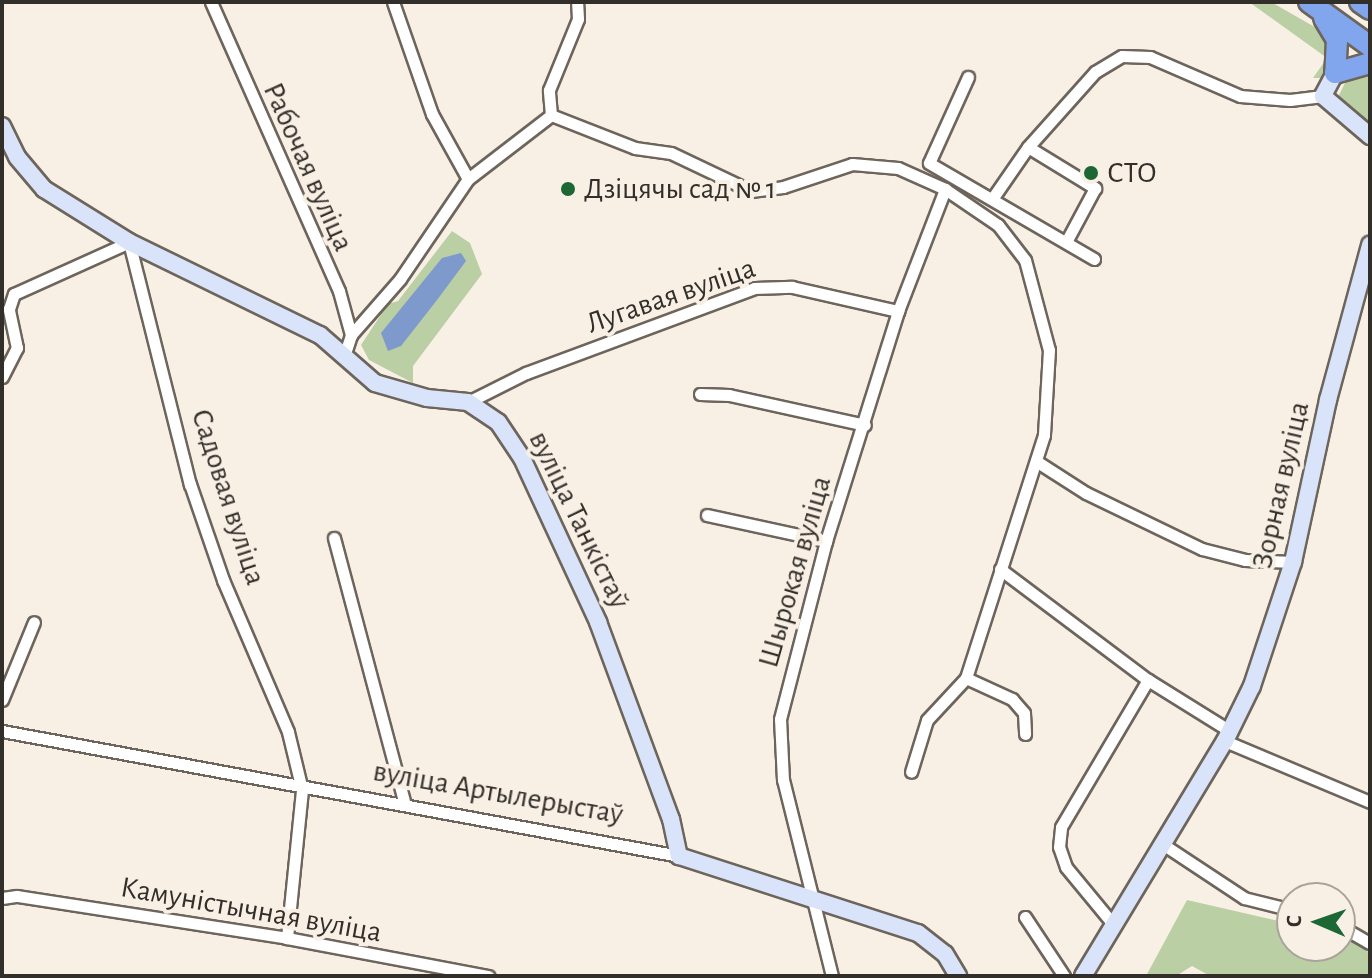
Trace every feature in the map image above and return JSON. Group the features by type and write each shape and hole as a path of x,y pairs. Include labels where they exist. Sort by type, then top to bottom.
{"highway":[{"path":"1360,2 1370,9"},
{"path":"1313,5 1370,46"},
{"path":"1313,5 1337,40 1335,73 1370,63"}],"street":[{"name":"Рабочая вуліца","path":"211,2 339,291 351,335"},
{"path":"393,2 432,114 468,179"},
{"path":"551,115 549,90 578,19 577,2"},
{"path":"992,199 1028,147 1108,60 1136,54 1240,96 1290,100 1323,96 1370,136"},
{"path":"1323,96 1335,73"},
{"path":"968,77 929,163 1094,259"},
{"path":"345,353 351,335 400,279 468,179 551,115"},
{"path":"551,115 635,148 671,153 751,191 783,187 852,164 878,164 945,189 998,225 1025,260 1049,350 1049,402 1036,461 966,678 927,720 911,772"},
{"path":"2,126 17,157 44,189 129,242"},
{"path":"1028,147 1095,188 1066,242"},
{"name":"Шырокая вуліца","path":"832,976 778,750 787,684 826,541 865,425 898,311 945,189"},
{"path":"2,377 17,348 9,309 14,294 129,242"},
{"name":"вуліца Танкістаў","path":"129,242 320,335 345,353 358,369 394,391 468,402 498,422 512,439 598,622 671,819 679,856"},
{"name":"Садовая вуліца","path":"129,242 190,484 223,580 288,732 302,790 287,938"},
{"name":"Зорная вуліца","path":"1083,976 1228,736 1257,673 1293,562 1328,400 1370,245"},
{"name":"Лугавая вуліца","path":"468,402 526,373 754,288 792,287 898,311"},
{"path":"700,394 729,395 865,425"},
{"path":"1036,461 1086,493 1202,549 1254,561 1293,562"},
{"path":"707,515 826,541"},
{"path":"334,538 404,801"},
{"path":"1000,569 1228,736 1370,802"},
{"path":"2,700 34,622"},
{"path":"966,678 1012,699 1024,713 1025,734"},
{"path":"1113,924 1066,867 1059,847 1061,827 1148,680"},
{"name":"вуліца Артылерыстаў","path":"2,731 302,790 404,801 679,856 918,933 945,954 958,976"},
{"path":"1161,843 1244,898 1276,906"},
{"name":"Камуністычная вуліца","path":"4,897 287,938 488,976"},
{"path":"1025,917 1064,976"}],"green space":[{"path":"1249,2 1271,2 1327,34 1334,48 1325,78 1313,78 1327,58"},
{"path":"1370,73 1370,130 1339,105 1338,97 1348,77"},
{"path":"452,231 470,243 482,274 413,366 413,383 369,360 361,345 388,304 398,301"},
{"path":"1187,900 1276,920 1276,962 1356,962 1356,939 1370,955 1370,976 1210,976 1192,966 1176,976 1146,976"}],"water":[{"path":"461,253 466,261 437,300 401,346 388,351 381,333 442,258"}],"place":[{"name":"СТО","path":"1091,173"},
{"name":"Дзіцячы сад № 1","path":"568,189"}]}
